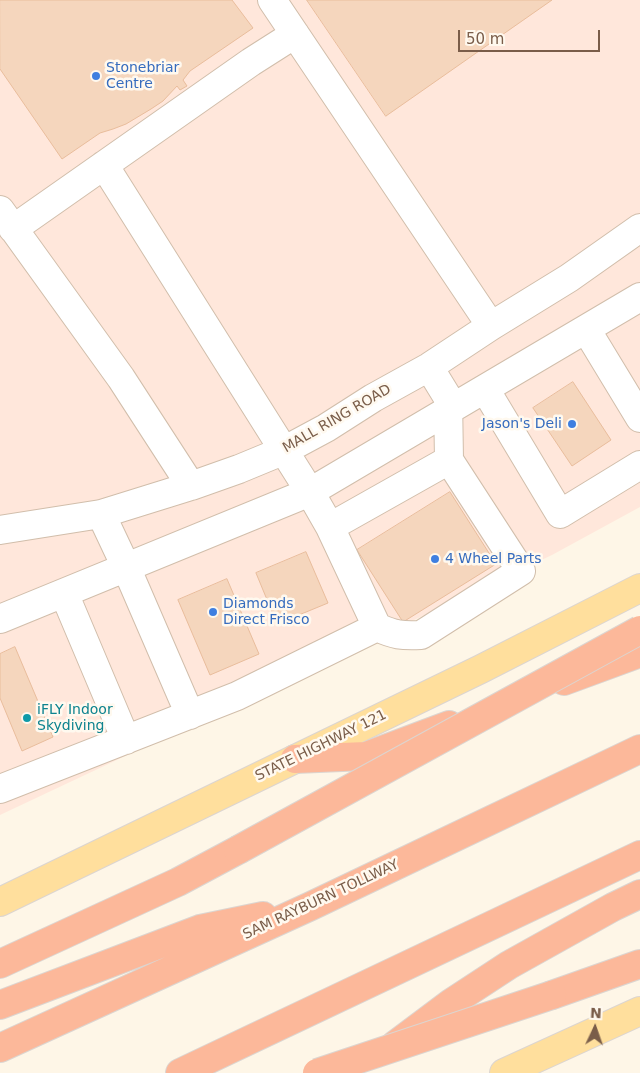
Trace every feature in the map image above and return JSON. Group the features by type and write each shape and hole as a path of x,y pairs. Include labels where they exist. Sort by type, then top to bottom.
{"highway":[{"path":"0,964 178,882 640,630"},
{"path":"295,759 366,756 568,679 640,654"},
{"name":"SAM RAYBURN TOLLWAY","path":"0,1048 311,906 640,749"},
{"path":"180,1073 640,855"},
{"path":"358,1073 451,1003 509,965 640,894"},
{"path":"0,1005 200,929 311,906"},
{"path":"317,1073 640,964"}],"main road":[{"name":"STATE HIGHWAY 121","path":"0,902 534,643 640,588"},
{"path":"504,1073 640,1011"}],"street":[{"path":"272,0 491,326"},
{"path":"191,486 121,378 6,219 104,165 251,62 295,34"},
{"path":"104,165 310,492 330,527 377,627 391,634 407,636 421,635 521,572 449,460 448,398 429,367"},
{"name":"MALL RING ROAD","path":"0,530 101,514 191,486 285,450 429,367 569,278 640,228"},
{"path":"0,619 310,492 640,297"},
{"path":"586,329 640,418"},
{"path":"485,389 560,514 640,465"},
{"path":"330,527 449,460"},
{"path":"101,514 190,715"},
{"path":"64,592 126,740"},
{"path":"0,789 237,696 377,627"}],"shaded area":[{"path":"0,0 640,0 640,507 552,555 0,815"}],"building":[{"name":"Stonebriar Centre","path":"0,0 232,0 253,28 190,71 183,80 187,86 180,90 177,86 163,101 151,109 126,124 100,133 62,159 0,69"},
{"path":"307,0 552,0 386,116"},
{"name":"Jason's Deli","path":"573,382 611,440 572,466 533,408"},
{"path":"450,492 496,564 403,622 357,550"},
{"path":"306,552 328,603 277,624 256,573"},
{"path":"227,579 259,654 210,675 178,600"},
{"name":"iFLY Indoor Skydiving","path":"15,647 53,737 22,751 0,698 0,654"}],"place":[{"name":"Stonebriar Centre","path":"96,76"},
{"name":"Jason's Deli","path":"572,424"},
{"name":"4 Wheel Parts","path":"435,559"},
{"name":"Diamonds Direct Frisco","path":"213,612"},
{"name":"iFLY Indoor Skydiving","path":"27,718"}]}
